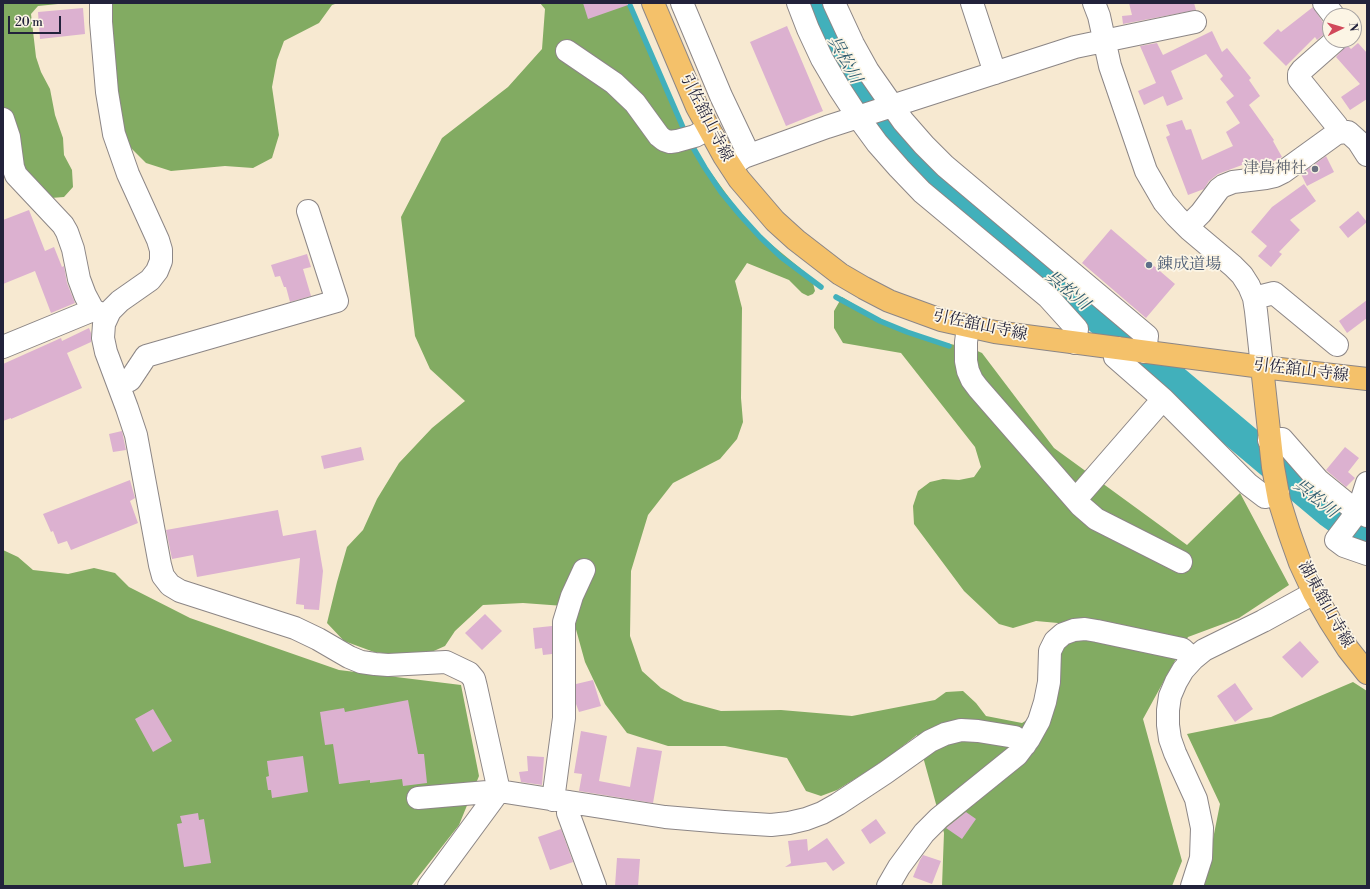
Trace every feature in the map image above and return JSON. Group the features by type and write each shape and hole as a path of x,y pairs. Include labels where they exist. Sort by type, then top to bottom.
{"main road":[{"name":"引佐舘山寺線","path":"653,3 697,107 708,129 731,166 757,200 796,240 840,274 864,288 889,301 934,318 995,332 1114,349 1151,349 1262,367 1367,379"},
{"name":"湖東舘山寺線","path":"1262,367 1269,440 1278,492 1288,532 1314,593 1348,649 1367,673"}],"street":[{"path":"3,347 100,313 110,311 120,301 150,280 157,272 161,261 161,250 158,240 128,174 114,134 107,92 101,22 101,3"},
{"path":"682,3 721,96 749,155"},
{"path":"798,3 822,60 839,88 861,117 877,143 922,192 1048,297 1077,329 1075,343"},
{"path":"834,3 853,44 890,107 945,166 1147,336 1151,349"},
{"path":"972,3 995,73"},
{"path":"1094,3 1105,41 1110,66 1146,171 1164,202 1187,228 1242,275 1250,286 1254,298 1262,367"},
{"path":"731,166 749,155 890,107 1075,47 1194,22"},
{"path":"1327,48 1302,70 1299,74 1299,79 1337,126 1337,133"},
{"path":"567,51 614,82 635,103 659,136 664,140 670,142 677,141 695,136 708,129"},
{"path":"3,119 9,137 13,166 16,175 63,225 73,249 79,279 85,295 100,313 104,324 103,338 106,352 132,421 138,442 160,565 163,576 170,585 180,591 295,628 349,657 362,662 388,665 446,662 469,673 474,679 499,791 429,886"},
{"path":"1187,228 1201,214 1219,189 1223,186 1233,182 1275,176 1283,172 1337,133 1348,132 1358,141 1367,155"},
{"path":"119,385 130,380 146,356 337,301 308,211"},
{"path":"1254,298 1274,292 1309,333 1337,345"},
{"path":"968,327 966,361 972,380 1081,506 1096,519 1181,562"},
{"path":"1114,349 1115,357 1163,398 1248,484 1265,497 1278,492"},
{"path":"1074,498 1083,491 1163,398"},
{"path":"1269,440 1282,439 1355,519"},
{"path":"1367,483 1355,519 1336,540 1344,546 1367,554"},
{"path":"584,570 572,596 564,622 564,718 561,801 568,813 595,886"},
{"path":"1192,886 1197,873 1202,843 1202,828 1200,814 1190,786 1170,739 1168,710 1173,689 1183,670 1193,659 1210,646 1263,622 1314,593"},
{"path":"888,886 899,866 924,833 939,818 1017,755 1025,745 1039,721 1045,702 1049,682 1050,651 1055,641 1063,634 1074,630 1085,629 1096,631 1182,649 1193,659"},
{"path":"418,798 499,791 665,817 771,825 789,823 822,813 885,773 930,741 945,734 961,730 1016,737 1025,745"}],"green space":[{"path":"3,3 68,3 38,6 31,14 36,57 41,72 50,89 55,115 63,138 64,155 72,170 73,187 64,197 51,198 25,177 3,112"},
{"path":"107,3 338,3 332,5 319,23 284,41 277,60 272,87 279,135 272,158 253,168 225,166 171,171 146,163 127,144 119,123"},
{"path":"540,3 631,3 671,97 689,136 706,166 744,218 766,240 806,273 813,283 815,291 813,294 808,296 802,293 789,280 747,263 735,281 742,308 741,398 743,422 737,439 720,459 673,483 648,515 631,571 630,636 642,671 661,688 684,701 721,711 781,710 852,716 935,700 946,692 963,691 976,703 986,716 1022,723 1045,709 1060,646 1058,623 1036,621 1013,628 999,624 964,591 914,524 913,506 918,491 930,482 943,479 959,480 974,477 981,467 975,447 901,353 843,343 834,328 834,311 842,297 867,312 904,330 937,341 973,349 982,353 1054,448 1187,545 1240,493 1289,585 1239,618 1188,637 1143,719 1182,861 1172,886 942,886 944,833 917,735 882,762 837,790 821,796 806,791 787,758 725,746 668,746 627,733 605,704 585,662 572,615 564,606 523,603 483,605 455,631 445,646 427,654 400,655 374,652 344,641 327,623 347,547 363,530 377,499 399,463 432,428 465,401 430,369 415,336 401,217 442,138 508,87 542,49 545,9"},
{"path":"3,550 18,557 33,570 68,574 94,568 115,573 129,587 190,618 339,670 461,685 479,776 459,825 411,886 3,886"},
{"path":"1353,682 1367,691 1367,886 1198,886 1209,859 1220,804 1187,734 1271,717"}],"building":[{"path":"583,3 628,3 628,5 588,19"},
{"path":"1129,3 1194,3 1196,10 1123,24 1122,16 1132,15"},
{"path":"1313,7 1322,21 1322,36 1317,40 1315,37 1286,66 1263,43 1278,29 1281,32"},
{"path":"83,8 85,34 40,39 38,12"},
{"path":"787,26 823,111 786,126 750,42"},
{"path":"1212,31 1222,52 1227,48 1251,78 1249,80 1260,96 1249,105 1274,140 1273,141 1282,157 1266,165 1254,166 1250,162 1218,174 1209,181 1204,189 1188,195 1166,137 1170,135 1166,125 1182,120 1186,130 1191,129 1202,160 1233,146 1226,132 1240,123 1226,102 1234,96 1220,79 1223,76 1206,54 1171,71 1183,99 1167,106 1163,96 1144,105 1138,91 1156,83 1140,46 1157,43 1163,55"},
{"path":"1362,47 1367,53 1367,99 1350,110 1341,97 1360,84 1336,57 1344,48 1351,49"},
{"name":"津島神社","path":"1326,156 1334,172 1307,186 1301,174"},
{"path":"1304,184 1316,201 1290,220 1300,230 1279,252 1282,254 1271,267 1258,256 1267,246 1251,232 1272,207"},
{"path":"29,210 45,251 54,247 62,267 64,266 67,283 75,303 51,313 35,271 3,284 3,220"},
{"path":"1358,211 1367,222 1348,238 1339,227"},
{"path":"1111,229 1175,284 1146,318 1082,263"},
{"path":"307,254 311,267 303,269 311,296 290,302 286,287 284,287 280,276 275,277 271,265"},
{"path":"1367,300 1367,318 1347,333 1339,321"},
{"path":"89,328 91,333 91,342 67,353 82,388 11,419 3,421 3,364 61,338 62,341"},
{"path":"122,431 126,450 113,452 109,434"},
{"path":"361,447 364,460 324,469 321,456"},
{"path":"1345,447 1359,458 1348,472 1355,478 1346,487 1326,470"},
{"path":"130,480 135,498 130,501 138,523 71,550 67,541 58,544 53,531 51,532 43,514"},
{"path":"278,510 283,536 316,530 323,571 319,610 304,609 304,605 296,604 300,558 197,577 193,555 172,559 166,530"},
{"path":"485,614 502,631 482,650 465,633"},
{"path":"552,626 552,654 543,655 542,648 535,649 533,628"},
{"path":"1300,641 1319,662 1302,678 1282,657"},
{"path":"593,680 601,706 579,712 576,704 576,684"},
{"path":"1235,683 1253,709 1235,722 1217,696"},
{"path":"408,700 418,754 424,754 427,783 403,786 402,779 370,783 370,780 339,784 333,744 325,745 320,712 344,708 345,712"},
{"path":"153,709 172,741 153,752 135,719"},
{"path":"581,731 607,736 599,781 630,787 637,747 662,751 653,803 579,791 582,774 574,773"},
{"path":"303,756 308,792 272,798 271,790 268,790 266,777 269,776 267,761"},
{"path":"527,756 544,757 542,785 521,782 519,772 528,771"},
{"path":"966,812 976,819 962,839 946,828"},
{"path":"198,813 199,820 204,819 211,863 184,867 177,824 182,823 180,816"},
{"path":"876,819 886,833 870,844 861,830"},
{"path":"561,829 573,862 550,870 538,837"},
{"path":"827,838 845,863 833,871 826,862 785,867 791,863 788,841 807,839 808,851"},
{"path":"923,855 941,861 932,884 913,877"},
{"path":"617,858 640,859 638,886 615,886"}],"waterway":[{"path":"629,3 685,132"},
{"name":"呉松川","path":"816,3 838,52 871,106 890,132 934,179 1330,512 1351,527 1367,535"},
{"path":"691,144 721,192 740,215 781,257 821,287"},
{"path":"836,297 880,321 949,346"}],"place":[{"name":"津島神社","path":"1315,169"},
{"name":"錬成道場","path":"1149,265"}]}
